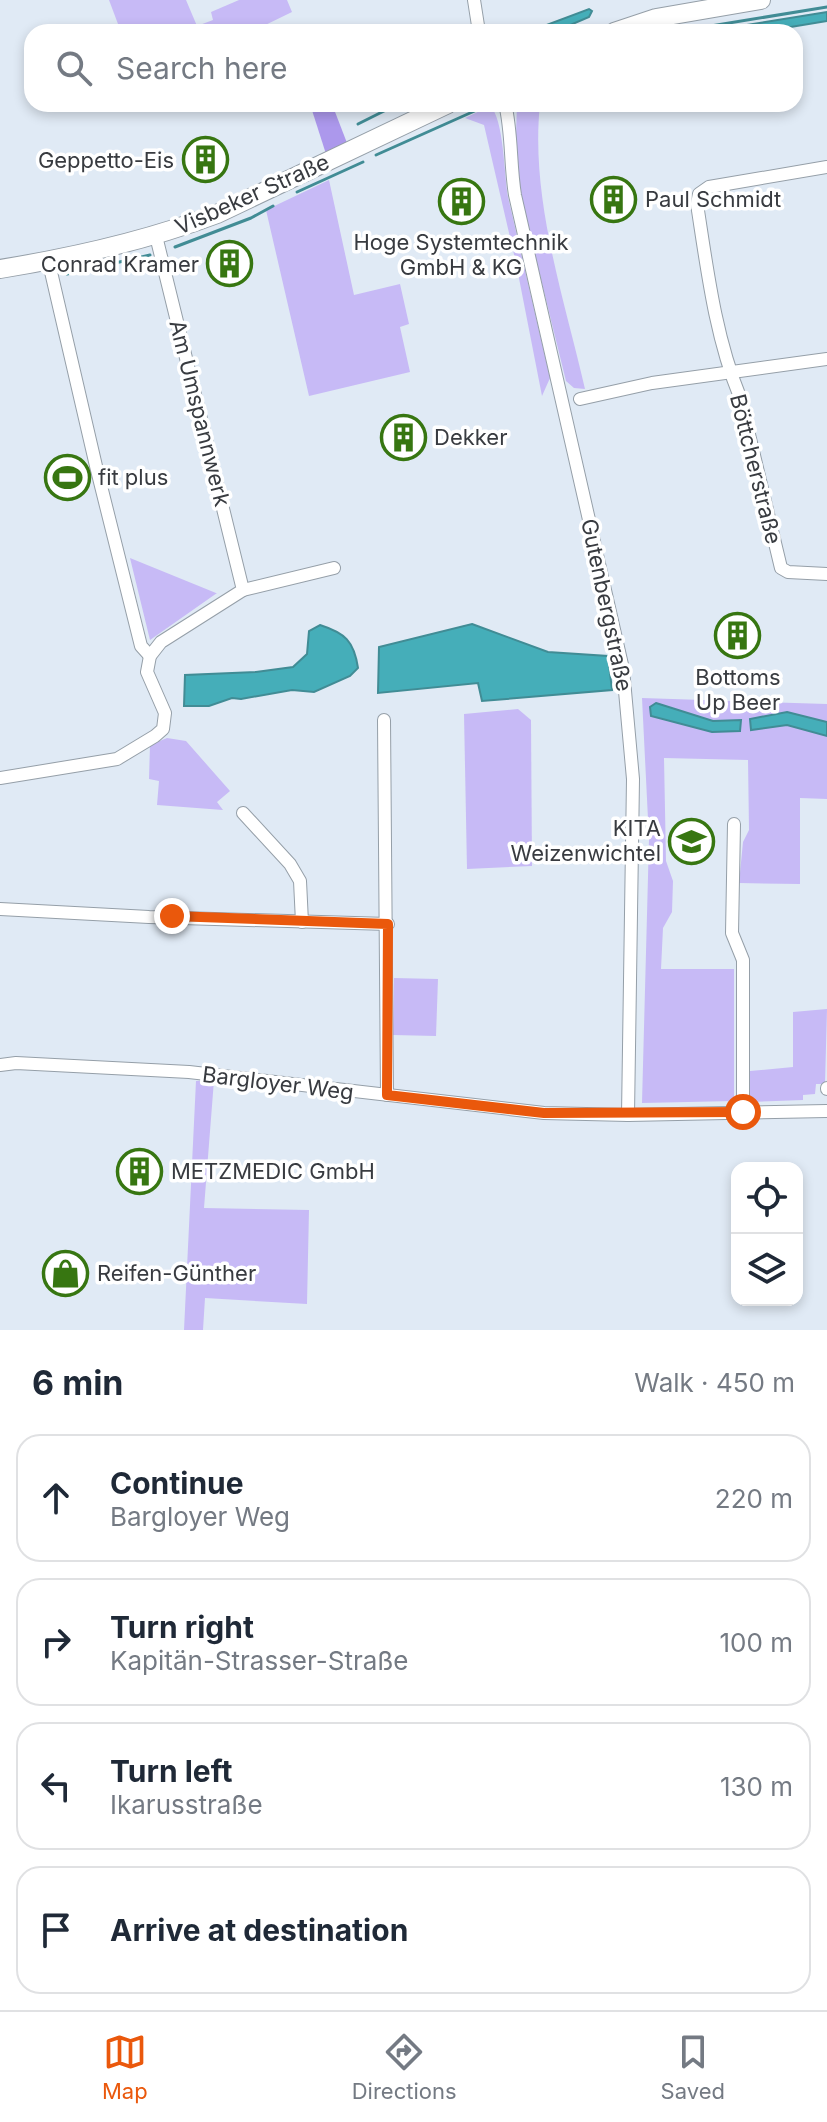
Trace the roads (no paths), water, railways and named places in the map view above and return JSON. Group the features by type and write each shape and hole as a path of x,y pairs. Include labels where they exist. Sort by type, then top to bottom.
{"main road":[{"path":"638,24 656,18 761,0"},
{"name":"Visbeker Straße","path":"0,269 156,236 217,214 431,112"}],"street":[{"path":"474,0 478,24"},
{"name":"Gutenbergstraße","path":"507,112 515,195 626,693 633,779 628,1115"},
{"path":"729,371 703,244 697,204 699,194 709,187 827,167"},
{"name":"Am Umspannwerk","path":"156,236 243,590"},
{"path":"48,259 141,646 150,656"},
{"path":"580,399 649,383 827,359"},
{"name":"Böttcherstraße","path":"729,371 740,397 781,568 788,572 827,574"},
{"path":"0,778 117,759 155,736 163,729 165,713 147,672 150,656 161,642 243,590 334,568"},
{"path":"384,720 387,1095"},
{"path":"243,813 290,864 300,881 302,922"},
{"path":"734,824 732,933 743,960 743,1112"},
{"path":"0,909 388,924"},
{"name":"Bargloyer Weg","path":"0,1057 16,1063"},
{"name":"Bargloyer Weg","path":"0,1065 16,1063 189,1072 544,1113 628,1115 827,1111"}],"water":[{"path":"589,9 592,11 589,17 573,24 549,24"},
{"path":"827,12 827,21 803,25 753,24"},
{"path":"472,624 548,652 608,656 612,690 482,701 478,683 378,693 379,647"},
{"path":"320,625 336,631 351,645 358,668 350,676 314,692 292,690 232,698 209,706 184,706 185,675 293,667 307,654 309,631"},
{"path":"656,703 713,721 741,720 740,731 712,732 651,716 650,707"},
{"path":"787,712 827,722 827,736 787,725 751,730 750,719"}],"waterway":[{"path":"723,24 827,7"},
{"path":"358,124 382,112"},
{"path":"376,155 472,112"},
{"path":"297,192 363,162"},
{"path":"175,247 251,218 273,206"},
{"path":"67,274 150,255"}],"place":[{"name":"Geppetto-Eis","path":"205,160"},
{"name":"Paul Schmidt","path":"614,199"},
{"name":"Hoge Systemtechnik GmbH & KG","path":"461,201"},
{"name":"Conrad Kramer","path":"230,264"},
{"name":"Dekker","path":"403,437"},
{"name":"fit plus","path":"67,477"},
{"name":"Bottoms Up Beer","path":"738,636"},
{"name":"KITA Weizenwichtel","path":"692,841"},
{"name":"METZMEDIC GmbH","path":"140,1171"},
{"name":"Reifen-Günther","path":"66,1273"}]}
